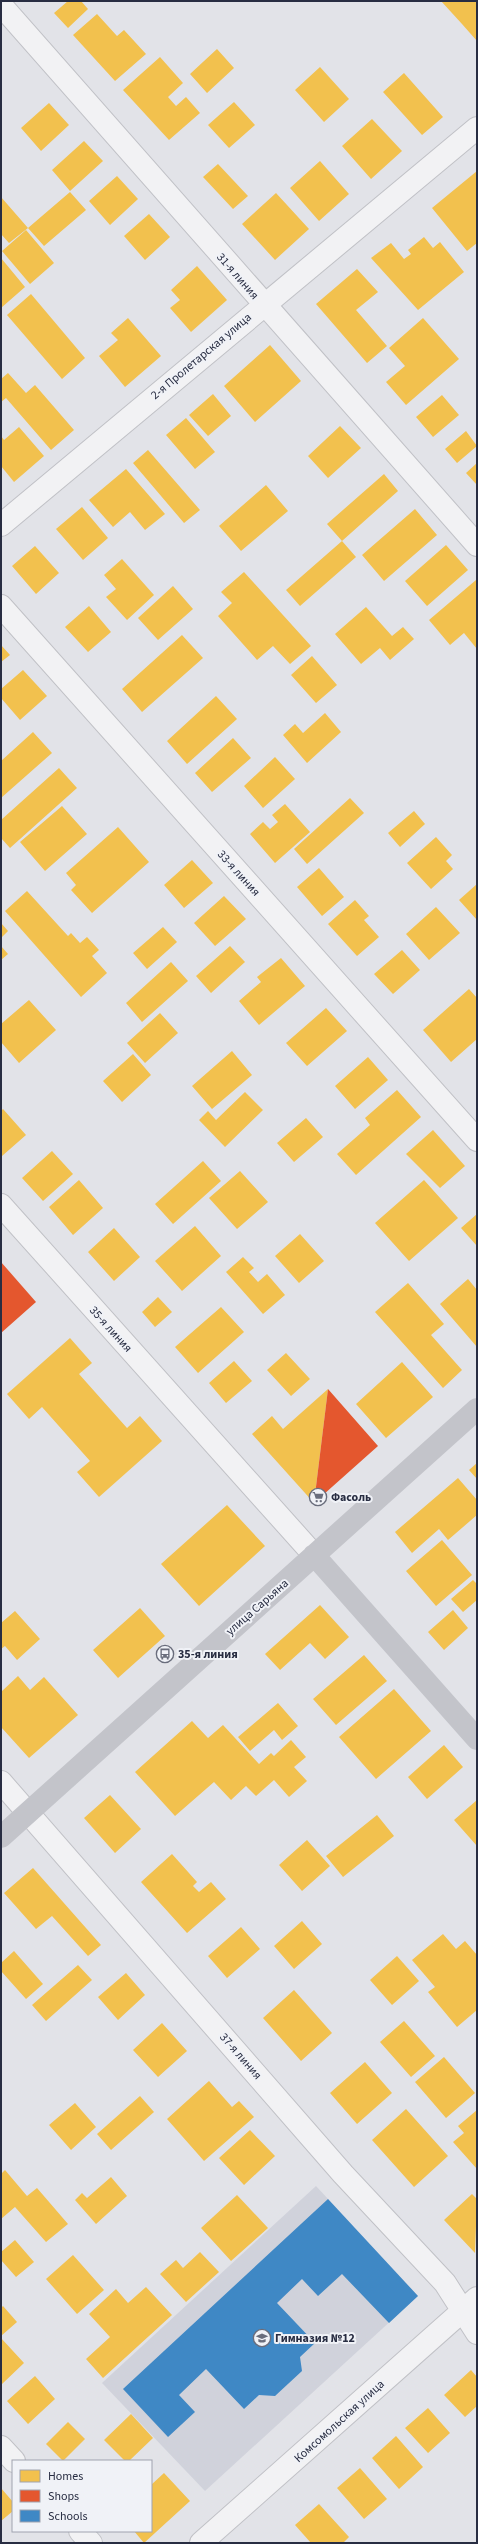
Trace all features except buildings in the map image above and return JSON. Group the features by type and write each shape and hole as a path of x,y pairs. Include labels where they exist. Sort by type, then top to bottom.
{"main road":[{"name":"улица Сарьяна","path":"1,1837 477,1409"},
{"name":"35-я линия","path":"314,1554 477,1739"}],"street":[{"name":"31-я линия","path":"1,5 477,545"},
{"name":"2-я Пролетарская улица","path":"1,525 263,304 477,128"},
{"name":"33-я линия","path":"1,606 477,1140"},
{"name":"35-я линия","path":"1,1205 314,1554"},
{"name":"37-я линия","path":"1,1782 343,2174 445,2283 470,2304 477,2333"},
{"name":"Комсомольская улица","path":"201,2543 470,2304"},
{"path":"1,2447 13,2460"},
{"path":"81,2532 91,2543"}],"shaded area":[{"name":"Гимназия №12","path":"316,2186 418,2296 205,2491 102,2383"}],"place":[{"name":"Фасоль","path":"318,1497"},
{"name":"35-я линия","path":"165,1654"},
{"name":"Гимназия №12","path":"262,2338"}]}
